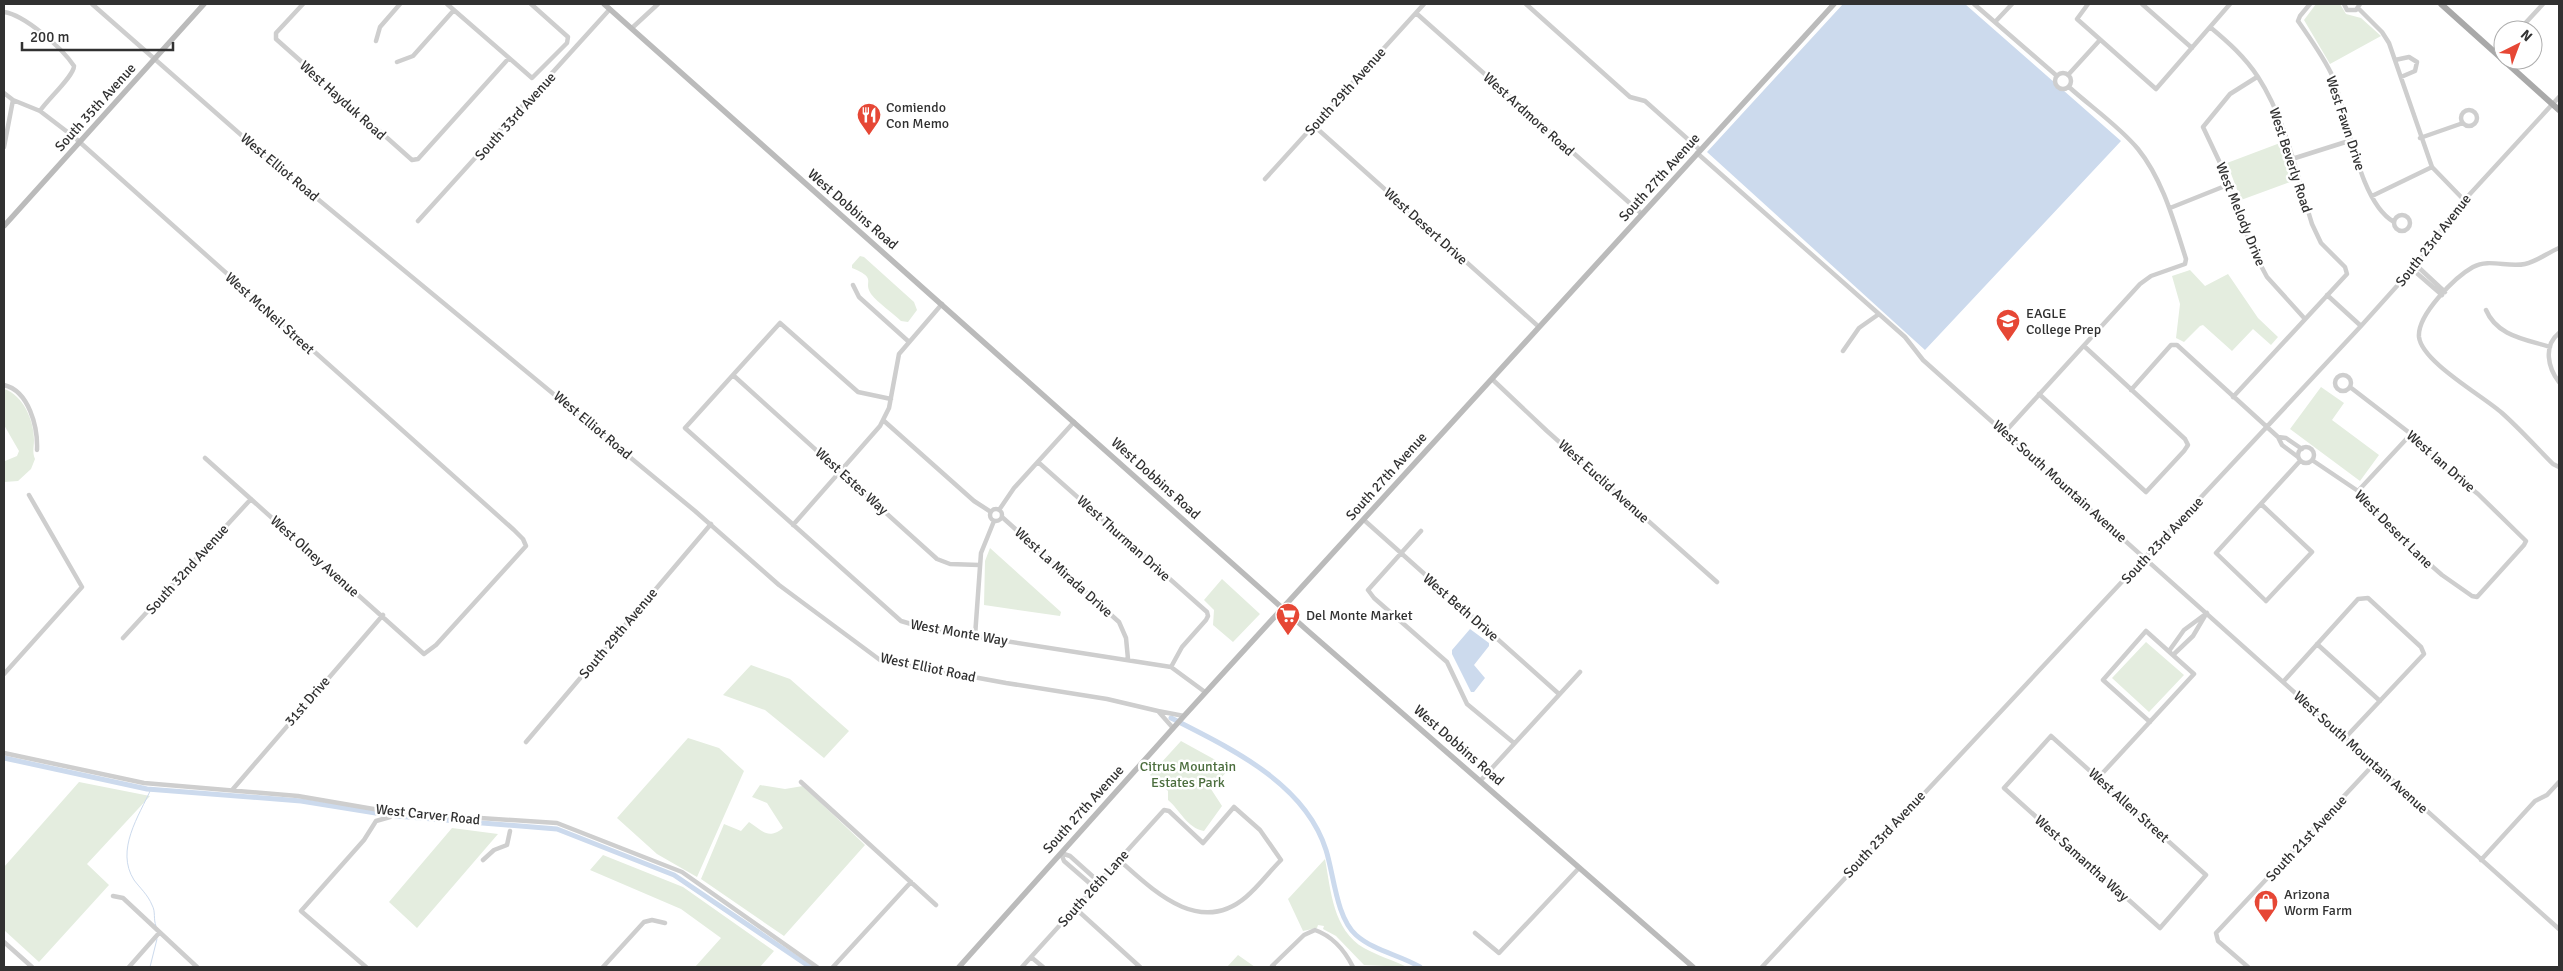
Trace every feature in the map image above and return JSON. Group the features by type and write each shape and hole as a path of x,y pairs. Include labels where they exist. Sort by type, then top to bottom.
{"main road":[{"path":"2441,4 2493,51"},
{"path":"2514,70 2559,110"}],"street":[{"name":"West Elliot Road","path":"92,4 154,60 711,524 791,595 880,660 1107,699 1183,717"},
{"name":"South 35th Avenue","path":"4,226 204,4"},
{"name":"West Hayduk Road","path":"303,4 275,36 278,41 414,161 509,58"},
{"path":"376,41 380,26 400,4"},
{"path":"447,4 532,78 566,43 568,37 532,4"},
{"name":"West Dobbins Road","path":"604,4 1283,608 1693,967"},
{"path":"632,28 658,4"},
{"name":"South 29th Avenue","path":"1265,179 1424,4"},
{"name":"West South Mountain Avenue","path":"1526,4 1630,97 1645,101 1905,337 1924,360 2559,930"},
{"name":"South 27th Avenue","path":"959,967 1183,717 1834,4"},
{"path":"1974,4 2057,76"},
{"path":"1995,22 2012,4"},
{"path":"2088,4 2077,19 2099,41 2156,89 2229,4"},
{"path":"2142,4 2192,48"},
{"name":"West Fawn Drive","path":"2310,4 2298,21 2331,74 2365,182 2386,216 2394,222"},
{"path":"2344,4 2349,11 2359,6 2382,32 2395,60 2420,138 2432,167 2464,200"},
{"path":"2528,20 2542,4"},
{"name":"South 33rd Avenue","path":"418,221 610,9"},
{"path":"398,62 413,56 454,10"},
{"path":"4,12 20,17 34,27 71,61 74,70 40,111"},
{"name":"West Ardmore Road","path":"1416,13 1642,214"},
{"name":"West Beverly Road","path":"2210,26 2238,51 2257,77 2273,105 2312,224 2321,243 2345,267 2347,274 2328,295"},
{"path":"2068,75 2099,41"},
{"path":"2395,60 2409,57 2417,62 2415,71 2401,77"},
{"path":"2057,76 2061,74 2068,75"},
{"path":"2057,76 2055,83 2063,90 2069,87 2071,80 2068,75"},
{"name":"West Melody Drive","path":"2257,77 2230,94 2203,127 2230,184 2251,247 2267,277 2305,319"},
{"path":"2005,432 2145,280 2185,264 2186,259 2170,208 2152,171 2137,148 2069,87"},
{"name":"West McNeil Street","path":"4,93 13,100 40,111 80,142 524,539 526,546 436,644 424,654"},
{"name":"South 23rd Avenue","path":"1762,967 1931,783 1940,778 2361,326 2414,267 2464,200 2559,97"},
{"path":"4,146 13,100"},
{"path":"2420,138 2463,123"},
{"name":"West Desert Drive","path":"1313,125 1539,327"},
{"path":"2292,159 2352,140"},
{"path":"2372,196 2432,167"},
{"path":"2170,208 2230,184"},
{"path":"2559,248 2524,264 2485,263 2473,266 2428,311 2420,324 2419,338 2424,349 2434,360 2501,413 2553,464 2559,467"},
{"path":"2414,267 2443,294"},
{"path":"853,285 859,297 908,342"},
{"path":"2234,397 2328,295 2361,326"},
{"path":"793,525 873,436 883,420 891,399 896,364 908,342 942,304"},
{"path":"2486,310 2496,327 2508,334 2550,347"},
{"path":"1843,351 1859,328 1878,314"},
{"path":"733,375 780,323 858,392 891,399"},
{"path":"2559,333 2555,336 2550,347 2548,358 2551,371 2559,382"},
{"path":"2131,390 2171,345 2177,344 2278,437 2286,438 2302,449 2311,450 2313,454 2312,460 2307,463 2299,459 2279,442 2278,437"},
{"path":"2039,394 2146,492 2188,445 2084,346"},
{"name":"West Monte Way","path":"733,375 685,428 901,621 915,627 1171,667 1206,692"},
{"name":"West Estes Way","path":"733,375 937,559 950,564 980,565"},
{"name":"West Euclid Avenue","path":"1492,379 1547,431 1717,582"},
{"path":"4,385 18,392 25,402 34,423 37,450"},
{"name":"West Ian Drive","path":"2350,387 2411,434 2444,467 2478,494 2526,541 2477,597"},
{"path":"883,420 974,501 991,512"},
{"path":"999,510 1014,488 1074,422"},
{"path":"2358,492 2411,434"},
{"path":"2287,449 2292,442"},
{"path":"2261,504 2312,552 2266,601 2216,553 2299,459 2302,449"},
{"name":"West Olney Avenue","path":"205,458 383,615 424,654"},
{"name":"West Desert Lane","path":"2312,460 2358,492 2410,547 2442,575 2477,597"},
{"name":"West Thurman Drive","path":"1038,462 1208,616 1182,647 1171,667"},
{"path":"4,674 82,587 29,495"},
{"name":"South 32nd Avenue","path":"124,638 251,499"},
{"path":"991,512 999,510"},
{"path":"994,520 998,521 1002,517 999,510"},
{"path":"991,512 990,516 994,520"},
{"name":"West La Mirada Drive","path":"1002,517 1118,622 1126,638 1128,660"},
{"path":"975,636 982,547 994,520"},
{"name":"West Beth Drive","path":"1364,520 1559,694"},
{"name":"South 29th Avenue","path":"526,742 711,524"},
{"path":"1421,531 1368,590 1374,598 1447,662 1467,704 1514,743"},
{"path":"2283,682 2358,599 2368,598 2421,647 2424,654 2345,738"},
{"path":"2169,651 2184,630 2207,613"},
{"path":"2173,654 2193,636 2207,613"},
{"name":"31st Drive","path":"233,789 383,615"},
{"path":"2098,778 2150,722 2194,674 2146,631 2103,680 2150,722"},
{"path":"2317,644 2380,701"},
{"path":"1481,780 1580,672"},
{"path":"1158,711 1175,726"},
{"name":"West Allen Street","path":"2004,788 2051,736 2098,778 2206,875 2160,928"},
{"name":"West Carver Road","path":"4,753 144,783 233,789 298,796 391,812 557,823 682,872 817,967"},
{"name":"South 21st Avenue","path":"2248,967 2218,941 2216,933 2374,764"},
{"path":"801,782 936,905"},
{"path":"2481,860 2535,801 2557,789 2559,782"},
{"name":"West Samantha Way","path":"2004,788 2160,928"},
{"name":"South 26th Lane","path":"1022,967 1164,810 1169,811 1204,843 1234,807 1260,830 1280,860 1245,898 1226,908 1209,912 1188,909 1172,904 1119,860"},
{"path":"366,967 301,911 364,840 376,821 390,817"},
{"path":"483,860 494,850 507,845 510,831"},
{"path":"1060,853 1070,856 1098,882"},
{"path":"1060,853 1064,861 1094,887"},
{"path":"1475,932 1499,953 1578,868"},
{"path":"833,967 911,882"},
{"path":"113,896 123,898 197,967"},
{"path":"1075,908 1140,967"},
{"path":"603,967 644,922 652,920 665,923"},
{"path":"1273,966 1304,935 1315,930 1326,935 1353,967"},
{"path":"129,967 159,933"},
{"path":"4,942 32,967"},
{"path":"1031,957 1043,967"}],"green space":[{"path":"2316,4 2340,4 2346,14 2361,18 2381,36 2330,64 2304,20"},
{"path":"2280,143 2293,181 2241,200 2227,163"},
{"path":"860,256 864,257 914,302 917,310 908,322 901,321 878,301 869,290 868,278 852,268 852,265"},
{"path":"2190,270 2205,286 2228,274 2258,318 2278,337 2271,345 2253,329 2232,351 2203,325 2184,342 2176,338 2180,304 2172,276"},
{"path":"2321,387 2344,403 2332,420 2379,455 2360,481 2290,429"},
{"path":"4,389 11,392 22,402 32,424 35,459 31,469 18,481 4,482 4,459 5,461 17,456 19,451 4,425"},
{"path":"990,548 1061,612 1060,616 984,605 985,561"},
{"path":"1222,579 1260,614 1233,642 1213,625 1214,610 1204,600"},
{"path":"2146,642 2184,675 2149,712 2112,678"},
{"path":"751,665 790,679 849,731 824,758 765,710 723,695"},
{"path":"688,738 719,748 744,771 697,877 657,854 617,818"},
{"name":"Citrus Mountain Estates Park","path":"1181,741 1230,768 1211,789 1222,806 1204,831 1188,823 1168,800 1168,791 1150,775"},
{"path":"79,782 150,796 87,864 109,885 39,962 4,930 4,867"},
{"path":"760,785 785,789 803,786 865,845 784,936 701,879 724,824 741,831 749,822 769,834 778,832 783,828 767,803 752,797"},
{"path":"452,828 498,834 417,928 389,902"},
{"path":"603,855 683,887 774,951 760,967 695,967 721,938 681,909 590,870"},
{"path":"1325,859 1335,909 1346,931 1364,948 1407,967 1364,965 1336,936 1323,929 1324,926 1318,925 1317,928 1303,931 1288,899"},
{"path":"1238,955 1255,967 1227,967"}],"water":[{"path":"1843,4 1965,4 2121,141 1925,350 1707,152"},
{"path":"1470,629 1489,643 1489,646 1474,665 1485,678 1474,692 1471,692 1452,654 1452,650"}],"waterway":[{"path":"1171,718 1240,755 1263,770 1283,787 1301,805 1316,826 1329,860 1336,895 1349,927 1356,935 1371,945 1420,967"},
{"path":"4,758 147,789 301,801 382,814"},
{"path":"151,789 131,833 127,857 129,869 134,880 146,895 153,908 156,926"},
{"path":"396,816 557,829 674,875 810,967"},
{"path":"150,967 157,939"}],"place":[{"name":"Comiendo Con Memo","path":"869,136"},
{"name":"EAGLE College Prep","path":"2008,342"},
{"name":"Del Monte Market","path":"1288,636"},
{"name":"Arizona Worm Farm","path":"2266,923"}]}
